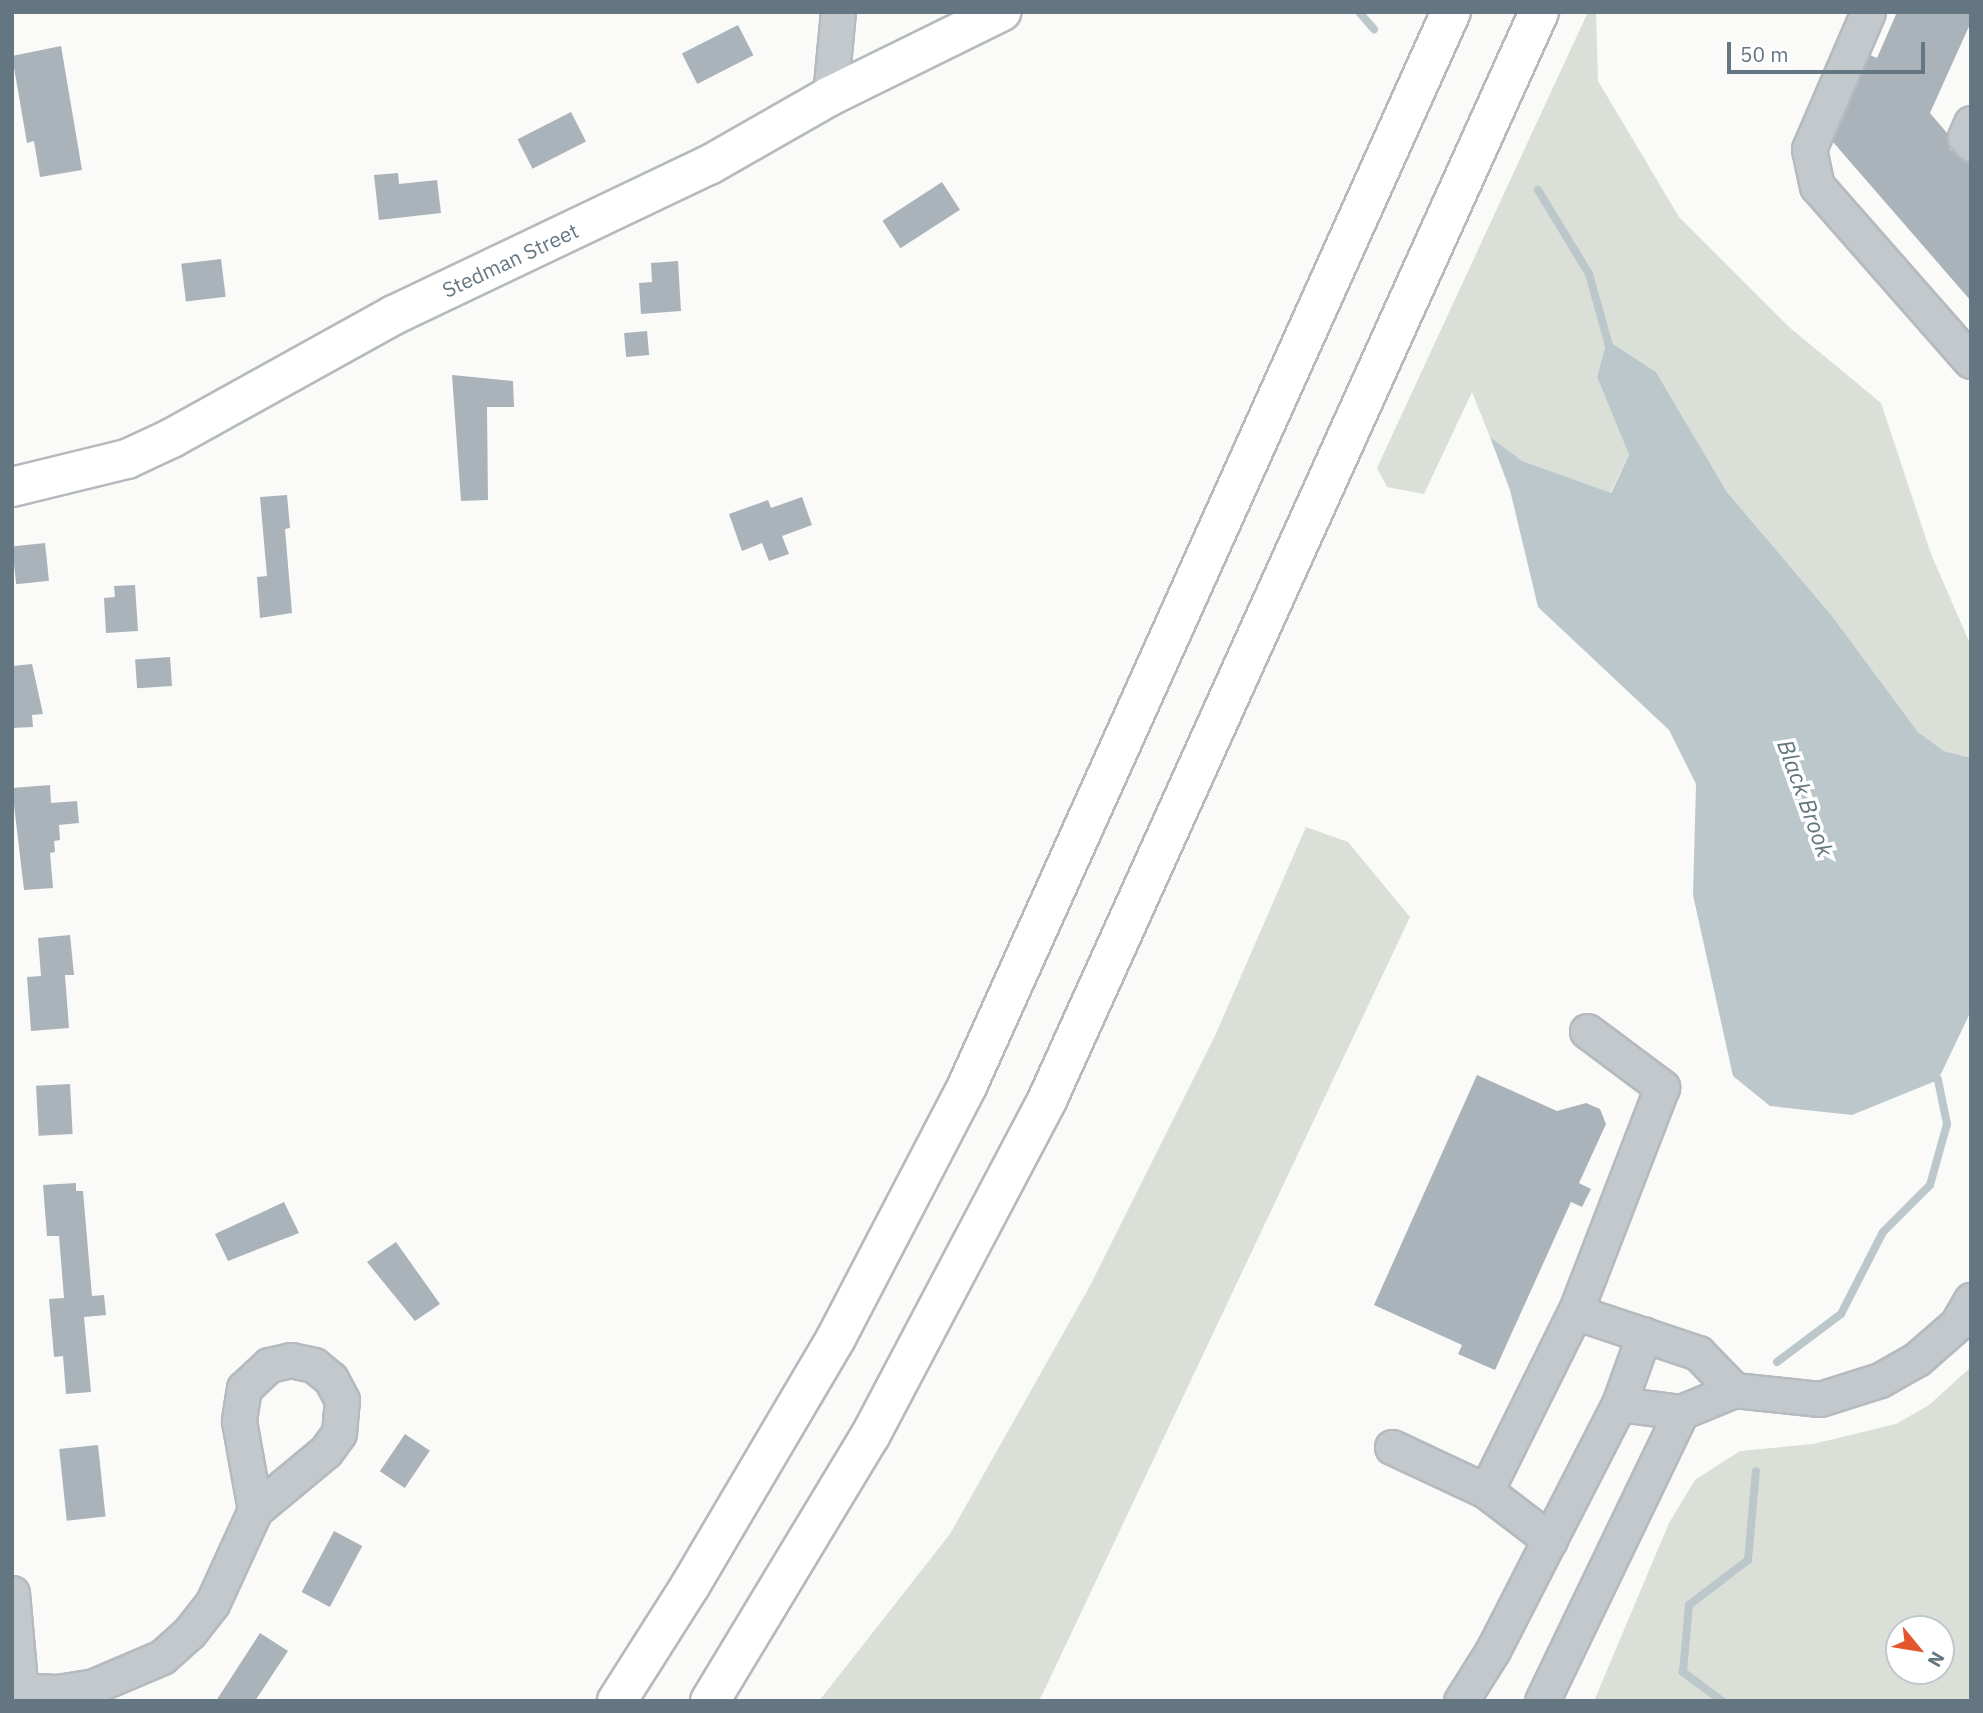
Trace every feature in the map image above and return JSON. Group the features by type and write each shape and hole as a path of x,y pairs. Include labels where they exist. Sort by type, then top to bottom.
{"main road":[{"name":"Stedman Street","path":"12,487 127,458 172,438 394,315 709,165 830,96 1001,12"},
{"path":"617,1701 836,1338 962,1096 1451,12"},
{"path":"710,1701 883,1412 1048,1098 1539,12"}],"street":[{"path":"830,96 838,12"},
{"path":"1868,12 1809,149 1817,186 1971,361"},
{"path":"1971,123 1965,137 1971,144"},
{"path":"1486,1491 1575,1312 1662,1087 1587,1031"},
{"path":"1619,1404 1681,1412 1734,1390 1819,1399 1880,1380 1917,1359 1957,1324 1971,1300"},
{"path":"1575,1312 1698,1353 1734,1390"},
{"path":"1461,1701 1493,1650 1619,1404 1644,1334"},
{"path":"1542,1701 1681,1412"},
{"path":"1392,1447 1486,1491 1550,1540"},
{"path":"12,1593 16,1691 94,1686 162,1657 189,1633 212,1604 255,1510"}],"shaded area":[{"path":"1588,12 1596,12 1598,81 1679,217 1789,327 1881,403 1931,554 1971,646 1971,758 1944,751 1918,732 1832,616 1727,492 1656,372 1607,340 1597,377 1629,455 1610,493 1521,461 1490,437 1472,392 1424,494 1387,487 1377,468"},
{"path":"1306,827 1348,842 1410,917 1043,1693 1038,1701 819,1701 950,1534 1091,1284 1214,1038"},
{"path":"1971,1367 1971,1701 1594,1701 1669,1523 1695,1480 1740,1451 1813,1444 1896,1424 1929,1405"}],"water":[{"path":"1607,340 1656,372 1727,492 1832,616 1918,732 1944,751 1971,758 1971,1011 1938,1080 1852,1115 1770,1106 1733,1076 1693,895 1696,784 1669,730 1538,607 1510,490 1490,437 1522,461 1611,493 1629,455 1597,377"}],"building":[{"path":"1897,12 1971,12 1971,22 1930,113 1947,133 1950,150 1971,163 1971,301 1833,142 1870,55 1877,58"},
{"path":"738,25 753,55 697,84 682,54"},
{"path":"61,46 82,170 40,177 34,141 27,143 12,56"},
{"path":"571,112 586,141 533,169 518,139"},
{"path":"398,173 399,184 437,180 441,213 379,220 374,175"},
{"path":"942,182 960,210 900,248 882,221"},
{"path":"221,259 226,297 186,302 181,264"},
{"path":"678,261 681,311 641,314 639,283 652,282 651,263"},
{"path":"647,331 649,355 626,357 624,333"},
{"path":"452,375 513,381 514,407 487,407 488,500 461,501"},
{"path":"287,495 290,528 285,529 292,613 260,618 257,577 267,576 260,497"},
{"path":"802,497 812,525 782,536 789,554 769,561 762,543 742,551 729,514 768,500 771,508"},
{"path":"45,543 49,581 16,584 12,546"},
{"path":"135,585 138,631 106,633 104,598 115,597 114,586"},
{"path":"170,657 172,686 137,688 135,659"},
{"path":"32,664 43,714 32,715 33,727 12,728 12,666"},
{"path":"50,785 51,803 77,801 79,823 59,825 60,840 54,841 55,852 50,853 53,888 24,890 12,788"},
{"path":"70,935 74,975 65,975 69,1028 31,1031 27,977 41,976 38,938"},
{"path":"1477,1075 1557,1111 1586,1103 1600,1109 1606,1124 1579,1183 1591,1189 1582,1207 1571,1202 1495,1370 1458,1354 1462,1345 1374,1305"},
{"path":"70,1084 73,1134 39,1136 36,1086"},
{"path":"76,1183 76,1191 83,1191 92,1296 104,1295 106,1315 84,1317 91,1392 66,1394 63,1356 54,1357 49,1299 64,1298 59,1236 47,1236 43,1185"},
{"path":"284,1202 299,1233 228,1261 215,1234"},
{"path":"396,1242 440,1304 415,1321 367,1262"},
{"path":"405,1434 430,1451 405,1488 380,1471"},
{"path":"98,1445 106,1517 67,1521 59,1449"},
{"path":"334,1531 362,1546 330,1607 302,1592"},
{"path":"260,1633 288,1651 255,1701 216,1701"}],"waterway":[{"name":"Black Brook","path":"1359,12 1374,29"},
{"name":"Black Brook","path":"1538,190 1589,274 1610,349"},
{"name":"Black Brook","path":"1777,1362 1841,1314 1883,1232 1930,1185 1947,1124 1938,1080 1932,1072"},
{"name":"Black Brook","path":"1722,1701 1683,1672 1689,1605 1748,1560 1756,1471"}]}
